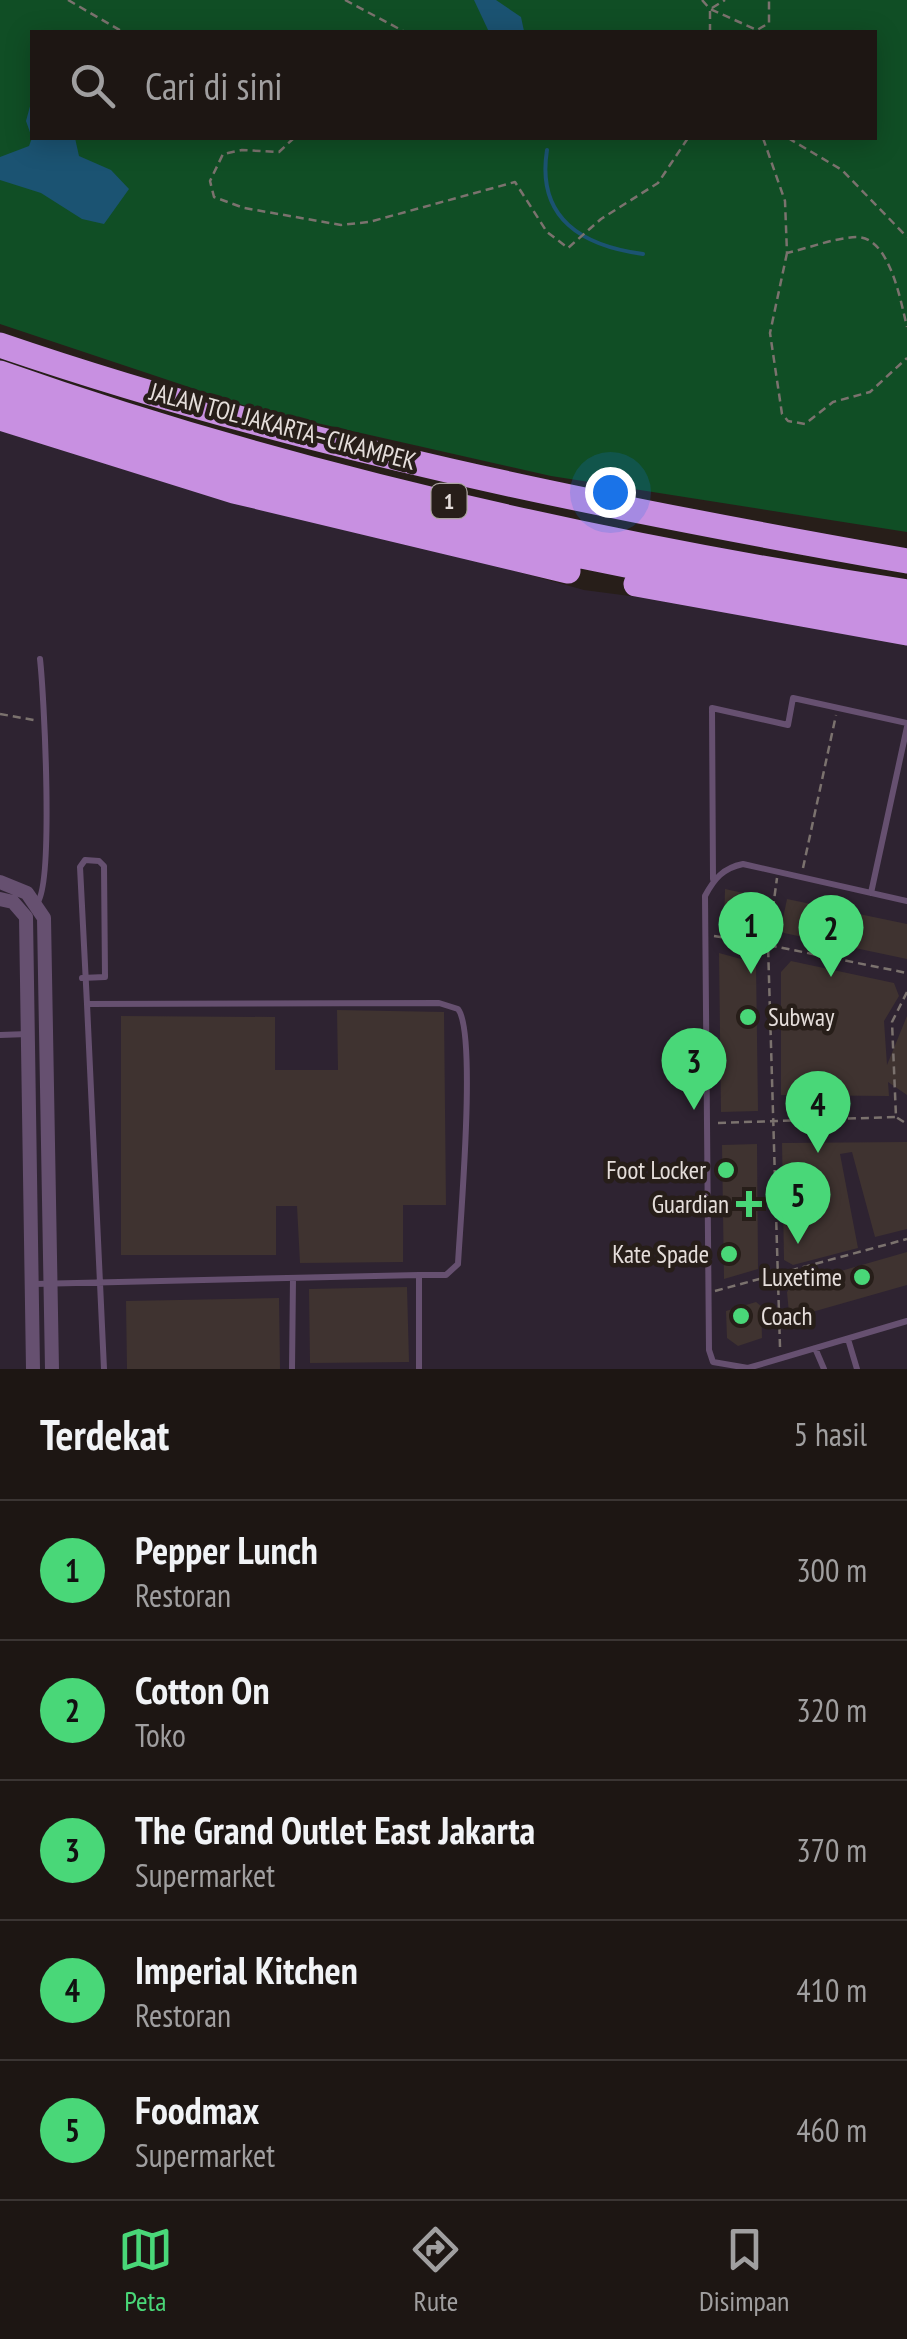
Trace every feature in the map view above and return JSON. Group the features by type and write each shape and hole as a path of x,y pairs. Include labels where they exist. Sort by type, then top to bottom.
{"highway":[{"name":"1","path":"0,345 82,373 358,449 670,519 907,561"},
{"name":"JALAN TOL JAKARTA–CIKAMPEK","path":"0,373 145,421 344,476 550,526 907,592"},
{"name":"1","path":"0,398 176,456 458,529 594,559 907,614"},
{"name":"1","path":"0,418 234,491 430,541 693,596 907,633"}],"street":[{"path":"0,882 18,888 37,902 44,918 52,1369"},
{"path":"0,900 13,902 23,912 33,1369"}],"lane":[{"path":"23,912 45,890 45,724 40,660"},
{"path":"714,879 712,708 788,725 794,698 907,725 871,893"},
{"path":"82,978 104,977 104,866 99,861 84,860 80,867 82,978 87,1004 104,1369"},
{"path":"907,901 743,864 731,866 714,879 705,896 708,1293 713,1362 748,1368 762,1366 907,1321"},
{"path":"34,1284 446,1275 458,1264 465,1117 464,1020 458,1009 439,1003 87,1004"},
{"path":"0,1036 28,1034"},
{"path":"419,1275 419,1369"},
{"path":"292,1369 294,1278"},
{"path":"848,1338 857,1369"},
{"path":"814,1348 824,1369"}],"path":[{"path":"68,0 120,30"},
{"path":"345,0 401,30"},
{"path":"702,0 750,29 767,26"},
{"path":"710,8 725,0"},
{"path":"766,30 769,0"},
{"path":"710,8 710,30"},
{"path":"292,140 278,152 242,150 223,154 210,181 214,197 244,208 355,224 510,182 521,186 530,209 558,243 568,248 596,224 658,183 687,140"},
{"path":"765,140 785,201 788,253 770,333 782,414 788,421 805,424 833,402 870,392 907,358"},
{"path":"791,140 842,170 907,238"},
{"path":"788,253 857,237 868,240 885,261 907,328"},
{"path":"801,877 837,708"},
{"path":"0,714 45,724"},
{"path":"778,872 768,945 775,1272 781,1358"},
{"path":"705,934 907,973"},
{"path":"896,1117 892,1022 907,992"},
{"path":"707,1124 772,1118 896,1117 907,1124"},
{"path":"708,1293 907,1238"}],"shaded area":[{"path":"0,429 584,590 907,632 907,1369 0,1369"}],"green space":[{"path":"0,0 907,0 907,532 551,476 255,409 0,324"}],"water":[{"path":"474,0 496,0 521,17 524,30 488,30"},
{"path":"31,140 75,140 79,156 111,170 129,189 104,224 82,219 41,193 0,180 0,157 29,146"}],"building":[{"path":"725,889 762,897 761,924 749,928 724,925"},
{"path":"787,899 907,924 907,959 784,933 781,928"},
{"path":"719,953 756,963 758,1111 721,1112"},
{"path":"791,961 894,983 899,996 884,1021 887,1065 907,1016 907,1095 888,1082 889,1096 781,1095 781,972"},
{"path":"337,1010 444,1012 446,1205 403,1205 403,1262 300,1263 297,1206 276,1206 276,1255 121,1255 121,1016 275,1017 275,1070 338,1070"},
{"path":"907,1142 907,1229 875,1237 852,1152 840,1154 858,1248 793,1265 784,1260 782,1143"},
{"path":"757,1144 758,1269 724,1279 722,1145"},
{"path":"907,1252 907,1285 798,1316 789,1313 787,1292 792,1285"},
{"path":"407,1287 409,1362 310,1363 309,1289"},
{"path":"279,1298 280,1369 127,1369 126,1301"},
{"path":"756,1302 761,1306 762,1338 738,1346 727,1338 726,1311"}],"waterway":[{"path":"547,150 549,194 568,225 601,244 643,254"}],"place":[{"name":"Pepper Lunch","path":"751,974"},
{"name":"Cotton On","path":"831,977"},
{"name":"Subway","path":"748,1017"},
{"name":"The Grand Outlet East Jakarta","path":"694,1110"},
{"name":"Imperial Kitchen","path":"818,1153"},
{"name":"Foot Locker","path":"726,1170"},
{"name":"Guardian","path":"749,1204"},
{"name":"Foodmax","path":"798,1244"},
{"name":"Kate Spade","path":"729,1254"},
{"name":"Luxetime","path":"862,1277"},
{"name":"Coach","path":"741,1316"}]}
